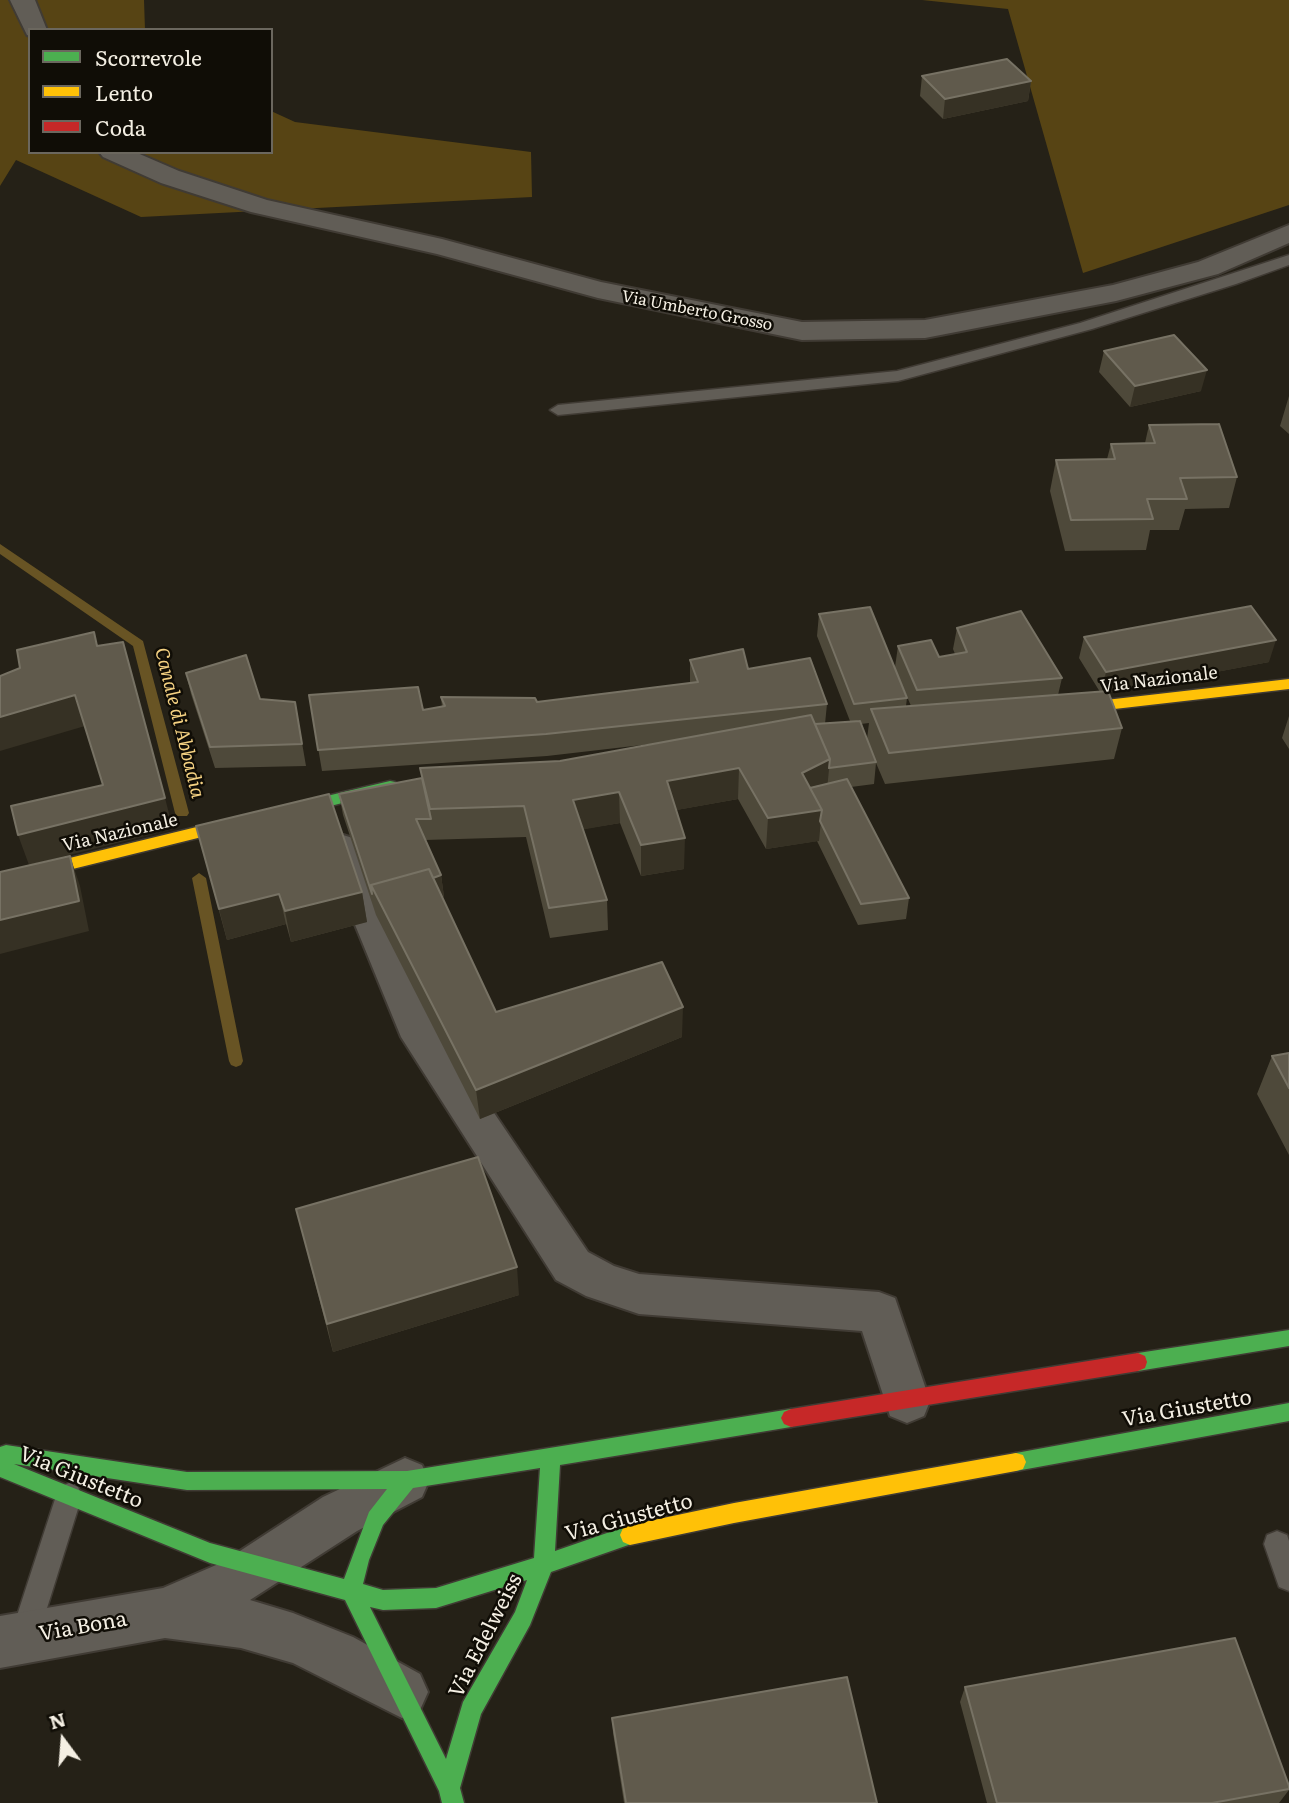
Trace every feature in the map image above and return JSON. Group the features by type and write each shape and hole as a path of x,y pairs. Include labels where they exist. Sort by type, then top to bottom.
{"main road":[{"name":"Via Nazionale","path":"1042,713 1289,684"},
{"name":"Via Nazionale","path":"0,881 378,788 404,785"},
{"name":"Via Giustetto","path":"0,1454 187,1481 407,1480 1289,1338"},
{"name":"Via Giustetto","path":"0,1468 210,1553 383,1600 436,1598 491,1583 627,1536 734,1513 1289,1412"},
{"name":"Via Edelweiss","path":"451,1796 471,1710 523,1618 544,1563 550,1459"},
{"path":"351,1590 359,1560 376,1519 407,1480"},
{"name":"Via Edelweiss","path":"351,1590 451,1796"}],"street":[{"path":"22,0 34,28"},
{"name":"Via Umberto Grosso","path":"117,154 170,177 260,206 467,253 598,290 802,331 925,329 1103,296 1208,268 1289,233"},
{"path":"324,802 421,1037 572,1266 602,1282 639,1294 879,1312 907,1401"},
{"path":"165,1613 241,1579 340,1514 407,1480"},
{"path":"165,1613 241,1623 293,1638 335,1655 402,1692"},
{"name":"Via Bona","path":"12,1640 165,1613"}],"lane":[{"path":"558,410 709,394 830,385 898,376 1086,326 1289,260"},
{"path":"12,1640 69,1496"},
{"path":"1277,1544 1289,1578"}],"shaded area":[{"path":"0,0 144,0 145,28 28,28 28,154 273,154 273,112 295,122 531,152 532,197 141,217 16,160 0,186"},
{"path":"922,0 1289,0 1289,205 1083,273 1008,9"}],"building":[{"path":"1007,59 1031,81 945,99 922,76"},
{"path":"1174,335 1207,370 1135,386 1104,351"},
{"path":"1219,424 1237,477 1180,478 1187,499 1147,499 1153,519 1071,520 1056,460 1115,459 1111,444 1155,443 1149,425"},
{"path":"1251,606 1276,640 1106,672 1084,637"},
{"path":"870,607 907,698 854,704 819,614"},
{"path":"1021,611 1062,678 917,690 898,646 931,640 939,657 967,652 957,628"},
{"path":"94,632 97,646 123,642 165,798 18,835 11,806 103,785 75,695 0,717 0,676 20,668 17,650"},
{"path":"743,649 748,669 810,658 827,704 546,734 318,750 309,695 418,687 423,710 445,706 441,697 535,698 537,702 698,682 690,660"},
{"path":"246,655 260,699 295,702 302,744 210,747 186,673"},
{"path":"1108,691 1122,728 889,753 871,709"},
{"path":"811,715 830,759 802,773 822,810 768,818 739,768 667,781 685,838 641,845 619,792 573,800 607,900 549,908 524,806 430,809 420,768 560,761"},
{"path":"860,721 876,762 829,768 830,759 815,724"},
{"path":"422,778 431,819 416,819 441,875 433,878 429,869 371,885 372,894 339,794"},
{"path":"847,779 909,898 861,904 820,821 822,810 810,788"},
{"path":"329,794 362,892 285,911 279,894 219,909 196,826"},
{"path":"70,856 79,901 0,920 0,872"},
{"path":"429,869 496,1012 662,962 683,1007 476,1090 371,885"},
{"path":"1289,1053 1289,1088 1272,1056"},
{"path":"478,1157 517,1267 327,1324 296,1209"},
{"path":"1235,1638 1289,1789 1212,1803 997,1803 965,1687"},
{"path":"847,1677 877,1803 626,1803 612,1718"}],"waterway":[{"name":"Canale di Abbadia","path":"0,548 139,644 182,813"},
{"name":"Canale di Abbadia","path":"199,878 236,1061"}],"traffic: fast":[{"path":"213,829 390,786"},
{"path":"1138,1362 1289,1338"},
{"path":"1016,1462 1289,1412"},
{"path":"6,1454 187,1481 407,1480 791,1418"},
{"path":"449,1788 471,1710 523,1618 544,1563 550,1459"},
{"path":"0,1468 210,1553 383,1600 436,1598 491,1583 630,1535"},
{"path":"407,1480 376,1519 359,1560 351,1590 449,1788 453,1803"}],"traffic: slow":[{"path":"1062,710 1289,684"},
{"path":"0,881 213,829"},
{"path":"630,1535 734,1513 1016,1462"}],"traffic: jam":[{"path":"791,1418 1138,1362"}]}
